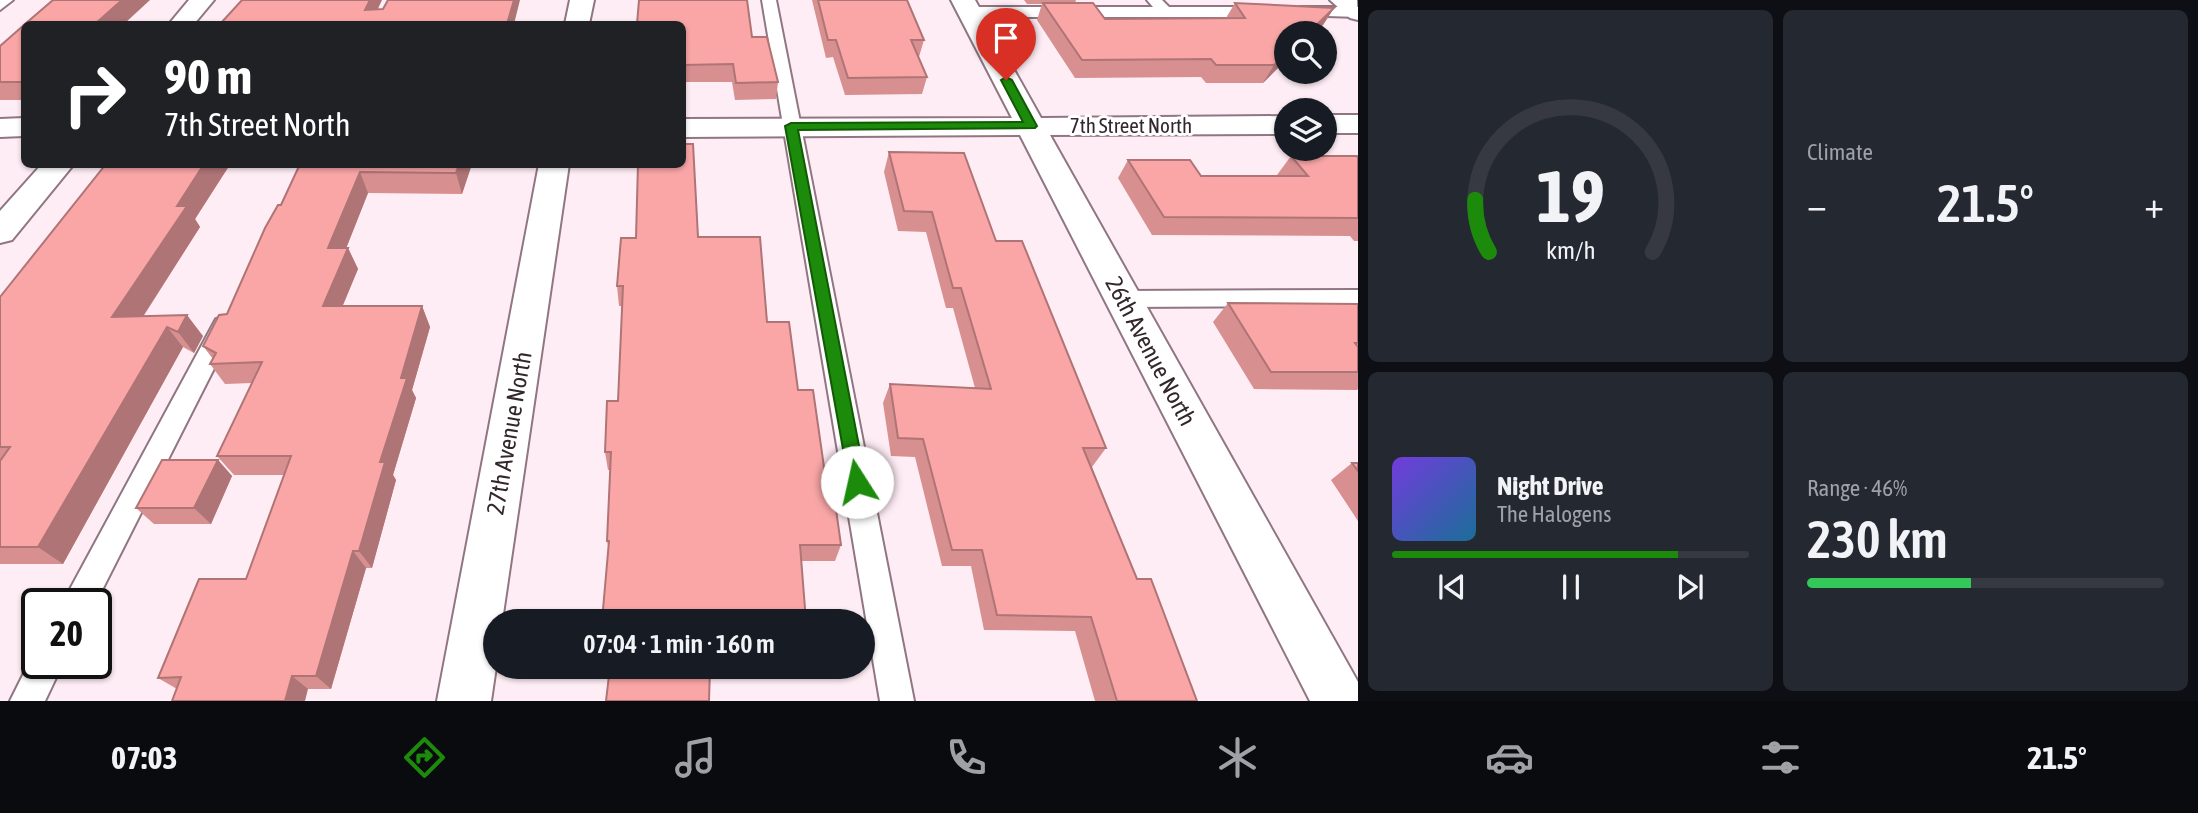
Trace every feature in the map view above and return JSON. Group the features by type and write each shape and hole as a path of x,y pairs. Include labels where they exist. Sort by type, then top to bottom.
{"street":[{"path":"184,21 202,0"},
{"path":"578,21 582,0"},
{"name":"26th Avenue North","path":"966,6 1339,701"},
{"path":"1337,124 1358,124"},
{"name":"7th Street North","path":"686,128 1274,125"},
{"path":"0,128 21,127"},
{"path":"0,232 56,168"},
{"name":"27th Avenue North","path":"464,701 553,168"}],"lane":[{"path":"0,5 6,0"},
{"path":"769,0 897,701"},
{"path":"1154,0 1165,12"},
{"path":"966,6 1165,12 1354,10"},
{"path":"1124,299 1358,298"},
{"path":"86,588 237,299"},
{"path":"27,701 39,679"}],"building":[{"path":"53,0 122,0 98,21 28,21"},
{"path":"242,0 370,0 365,10 383,9 388,0 514,0 508,21 223,21"},
{"path":"639,0 747,0 752,37 767,37 778,82 736,83 733,64 686,65 686,21 637,21"},
{"path":"818,0 907,0 924,40 911,40 927,77 848,78 836,40 828,40"},
{"path":"1043,3 1093,3 1105,19 1245,18 1235,3 1334,8 1320,21 1274,21 1274,65 1216,65 1211,59 1082,60"},
{"path":"21,28 21,82 0,82 0,46"},
{"path":"686,144 693,144 698,237 760,237 767,322 789,322 798,390 813,390 826,481 832,481 841,545 800,545 805,609 603,609 609,541 611,452 605,452 607,401 618,401 623,286 617,286 621,238 636,238 638,168 686,168"},
{"path":"889,152 964,153 996,241 1022,241 1106,448 1083,448 1137,579 1151,579 1197,701 1117,701 1091,617 997,615 982,550 952,550 923,439 898,438 890,384 991,389 961,288 953,288 932,212 904,211"},
{"path":"1337,156 1357,156 1358,218 1164,217 1128,160 1190,160 1201,176 1308,176 1295,161 1337,161"},
{"path":"103,168 201,168 177,206 187,206 112,317 187,315 178,332 167,327 38,547 0,547 0,461 10,447 0,447 0,297"},
{"path":"298,168 458,168 456,173 360,172 328,248 348,248 323,306 422,306 401,378 407,378 380,462 385,462 359,551 353,551 316,676 292,676 285,701 172,701 181,677 158,678 199,579 246,579 291,456 217,456 262,362 210,364 216,353 203,346 219,315 227,314 265,228 278,205 281,205"},
{"path":"1228,303 1358,304 1358,343 1355,343 1358,347 1358,372 1271,372"},
{"path":"162,460 218,460 194,508 136,508"},
{"path":"609,679 710,679 709,701 606,701"}],"route":[{"path":"857,482 791,126 1031,126 1006,80"}]}
